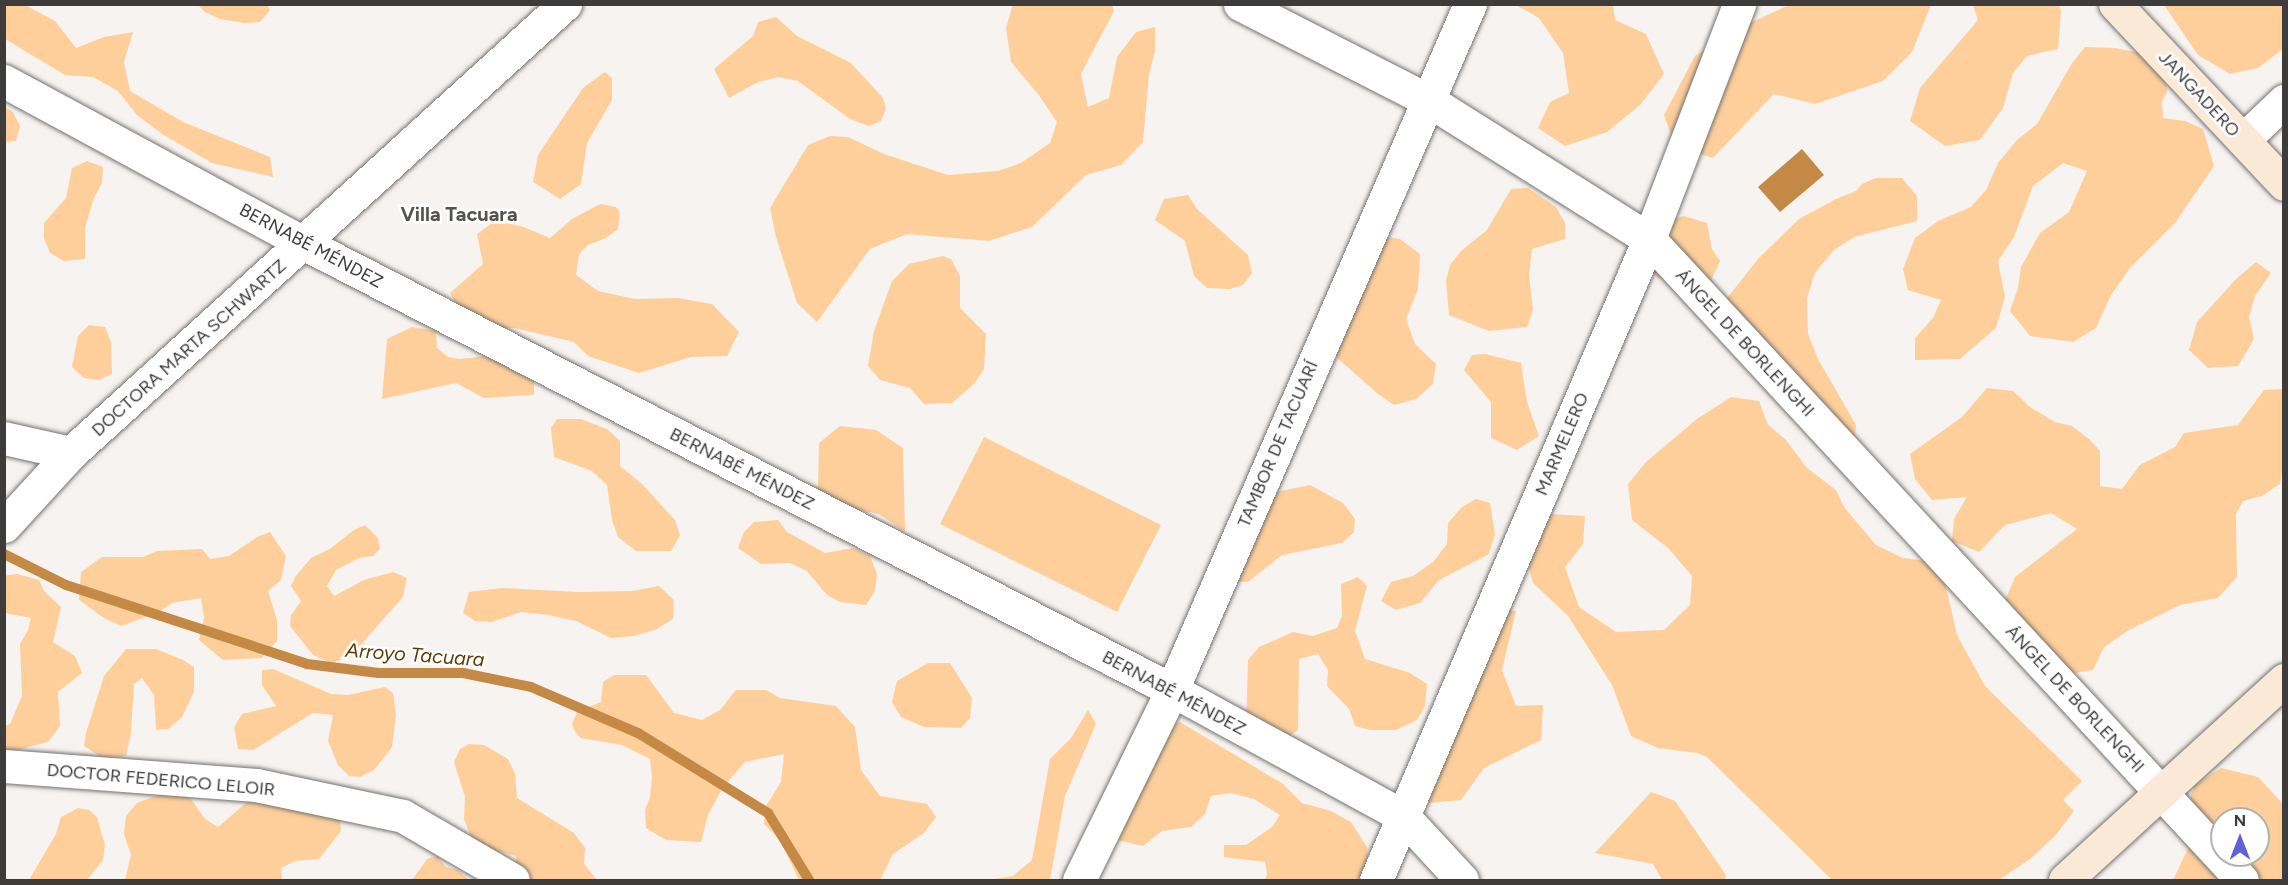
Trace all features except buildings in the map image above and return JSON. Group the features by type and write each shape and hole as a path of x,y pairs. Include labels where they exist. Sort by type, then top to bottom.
{"main road":[{"name":"JANGADERO","path":"2115,4 2283,183"},
{"path":"2065,880 2283,680"}],"street":[{"name":"DOCTORA MARTA SCHWARTZ","path":"4,526 71,453 304,244 565,4"},
{"name":"ÁNGEL DE BORLENGHI","path":"1240,4 1428,100 1649,239 2242,880"},
{"name":"TAMBOR DE TACUARÍ","path":"1080,880 1172,690 1470,4"},
{"name":"MARMELERO","path":"1376,880 1649,239 1739,4"},
{"name":"BERNABÉ MÉNDEZ","path":"4,81 304,244 1172,690 1403,816 1462,880"},
{"path":"2243,140 2283,101"},
{"path":"4,438 71,453"},
{"name":"DOCTOR FEDERICO LELOIR","path":"4,766 256,785 403,816 513,880"}],"shaded area":[{"path":"1013,4 1112,5 1114,11 1081,74 1088,107 1109,98 1117,57 1136,32 1155,27 1155,51 1149,75 1143,142 1121,165 1086,175 1032,227 989,241 907,234 870,249 817,322 797,303 776,237 770,208 808,145 830,136 848,137 884,154 948,175 998,171 1021,163 1050,143 1057,122 1038,94 1011,62 1006,28"},
{"path":"4,5 25,5 55,21 76,48 104,37 133,32 124,62 130,91 183,122 270,157 273,177 212,163 162,134 137,115 118,91 93,77 65,75 5,39"},
{"path":"198,5 267,5 270,10 260,22 244,23 220,19 205,12"},
{"path":"1516,5 1613,5 1615,20 1646,34 1664,74 1640,105 1607,132 1565,146 1538,128 1550,102 1569,93 1563,53 1539,18"},
{"path":"1789,5 1931,5 1912,52 1883,81 1815,104 1774,94 1713,158 1675,146 1664,115 1695,56 1739,28"},
{"path":"1973,5 2059,5 2061,11 2058,49 2027,56 2013,73 2003,108 1980,140 1945,146 1910,121 1920,88 1978,20"},
{"path":"2164,5 2283,5 2283,49 2258,68 2230,74 2198,55"},
{"path":"776,17 797,36 851,63 883,98 886,108 881,121 869,126 850,119 798,81 778,77 756,83 729,98 714,69 753,36 758,22"},
{"path":"2085,47 2115,48 2150,55 2164,66 2167,92 2162,101 2163,118 2185,121 2203,129 2214,166 2175,223 2130,268 2111,295 2096,328 2073,342 2030,336 2010,311 2018,288 2021,267 2040,233 2069,212 2087,171 2063,163 2033,186 2014,237 1998,261 2005,297 1996,328 1960,359 1915,360 1915,338 1933,318 1941,300 1908,290 1903,269 1915,238 1938,221 1971,207 1986,190 1998,163 2017,140 2037,124 2072,63"},
{"path":"605,72 612,78 612,100 587,143 581,184 560,199 533,182 538,155 583,88"},
{"path":"5,107 13,112 20,126 16,141 5,142"},
{"path":"1802,149 1824,175 1780,212 1758,187"},
{"path":"87,161 103,167 102,183 94,198 85,228 85,259 64,261 50,253 44,238 44,223 66,198 72,168"},
{"path":"1876,178 1902,178 1917,196 1917,221 1854,237 1834,250 1815,273 1807,298 1808,334 1818,359 1856,425 1854,448 1720,307 1758,259 1799,219 1856,191 1862,184"},
{"path":"1528,188 1556,207 1565,223 1565,239 1532,249 1529,275 1533,310 1527,327 1489,331 1449,315 1446,281 1450,265 1461,251 1487,230 1511,189"},
{"path":"1188,195 1197,209 1248,255 1252,273 1243,285 1230,289 1207,288 1194,276 1185,241 1155,220 1164,199"},
{"path":"600,204 616,207 620,212 618,229 606,238 588,245 579,254 576,275 598,291 635,299 678,298 712,304 739,332 727,356 691,357 639,373 588,356 574,342 514,328 469,329 450,293 483,264 477,234 495,221 521,226 550,238 572,219"},
{"path":"1684,216 1707,223 1712,249 1720,261 1710,283 1686,287 1656,277 1647,252 1669,220"},
{"path":"1383,236 1400,239 1420,254 1418,289 1406,319 1415,344 1436,364 1433,384 1416,399 1394,405 1378,394 1327,349"},
{"path":"943,256 951,259 960,276 960,308 986,334 984,369 974,384 952,403 924,404 910,388 880,380 868,366 874,331 892,281 909,264"},
{"path":"2256,262 2271,273 2255,296 2249,317 2254,339 2238,366 2208,368 2189,350 2197,322 2237,278"},
{"path":"89,325 105,327 111,342 112,374 99,380 84,378 72,367 78,336"},
{"path":"412,327 436,331 437,348 448,357 460,359 486,356 522,362 534,380 534,395 484,398 456,383 382,399 387,339"},
{"path":"1485,354 1521,363 1527,402 1539,436 1517,450 1491,438 1491,402 1464,370 1472,355"},
{"path":"1987,388 2013,391 2030,407 2055,422 2072,426 2100,451 2100,486 2122,489 2140,465 2175,447 2184,433 2238,425 2264,390 2283,389 2284,461 2280,484 2262,496 2243,501 2236,514 2237,577 2218,598 2180,605 2129,630 2104,647 2093,670 2050,677 2018,664 2004,640 2004,603 2015,577 2077,529 2051,513 2005,525 1979,552 1952,541 1954,519 1967,497 1932,500 1915,479 1910,454 1962,417"},
{"path":"1731,397 1759,401 1768,425 1786,440 1807,468 1836,490 1844,507 1876,545 1903,558 1936,562 1945,583 1957,635 1985,686 2082,781 2063,800 2074,811 2055,836 2030,859 1999,880 1832,880 1707,757 1697,753 1658,748 1631,736 1612,685 1568,616 1533,583 1526,558 1531,525 1550,514 1585,516 1583,544 1565,567 1579,607 1616,632 1664,630 1690,605 1692,576 1668,548 1632,520 1628,484 1646,462 1697,419"},
{"path":"557,419 581,419 607,429 620,441 620,466 642,484 675,520 680,535 671,551 636,551 618,537 612,520 607,485 592,471 554,457 551,428"},
{"path":"840,426 876,430 903,448 905,532 879,514 815,501 818,486 819,443"},
{"path":"984,437 1161,525 1117,612 940,524"},
{"path":"1310,485 1343,503 1355,519 1354,532 1342,543 1282,555 1248,582 1219,580 1267,494"},
{"path":"1476,499 1490,503 1495,534 1489,554 1439,580 1420,603 1396,610 1381,601 1391,582 1413,576 1433,562 1447,544 1448,523 1462,507"},
{"path":"778,520 787,532 825,553 853,548 870,556 877,574 875,591 866,605 840,602 827,595 807,571 790,563 761,564 738,548 744,532 754,522"},
{"path":"365,525 378,538 380,549 373,556 359,558 336,570 327,586 334,596 364,580 393,572 407,578 403,597 350,657 331,663 313,655 290,626 291,615 301,601 291,586 295,577 311,558 330,549 354,530"},
{"path":"270,532 286,556 281,580 268,591 277,620 277,641 262,658 223,660 199,640 204,618 201,598 172,603 159,612 121,626 104,618 79,600 81,572 102,557 143,557 157,551 202,549 210,559 229,556 257,537"},
{"path":"17,574 39,580 44,591 61,607 53,642 75,656 82,673 58,692 60,726 48,742 5,753 5,726 10,724 22,696 20,644 28,630 31,618 5,613 4,576"},
{"path":"1358,577 1367,586 1355,631 1365,659 1410,673 1427,684 1425,706 1417,720 1396,730 1370,730 1355,726 1349,709 1327,686 1328,670 1318,654 1299,659 1298,730 1282,741 1246,727 1248,660 1259,647 1293,632 1313,636 1337,628 1342,616 1341,584"},
{"path":"659,586 674,600 673,619 657,629 634,636 611,638 576,621 548,615 521,612 491,622 475,621 463,613 469,592 502,588 577,592 632,591"},
{"path":"1480,608 1516,611 1502,670 1516,706 1543,705 1541,740 1484,768 1461,800 1420,804"},
{"path":"126,649 156,649 183,660 194,667 194,692 182,717 168,729 156,730 154,695 142,678 134,684 131,733 126,756 103,758 84,746 86,733 104,676"},
{"path":"928,663 950,663 972,698 970,718 961,728 924,727 901,717 892,702 897,681"},
{"path":"273,669 331,694 348,695 385,687 393,693 396,715 392,747 374,770 360,777 349,776 338,765 328,741 333,715 313,713 253,750 238,749 234,727 242,714 276,706 262,685 262,670"},
{"path":"614,675 646,675 674,713 702,720 720,710 736,690 766,690 780,698 836,706 855,727 861,770 880,796 927,804 936,817 924,833 893,854 880,880 799,880 780,840 764,824 766,806 781,782 784,754 745,762 723,787 708,815 701,842 666,840 646,828 645,810 650,797 652,777 650,759 622,745 581,738 575,732 572,724 577,712 601,702 603,682"},
{"path":"1088,710 1096,724 1065,796 1050,880 988,880 1013,876 1032,860 1050,759 1071,738"},
{"path":"1180,722 1283,784 1302,803 1331,811 1351,822 1367,847 1368,862 1360,880 1265,880 1267,874 1265,862 1224,857 1224,845 1246,845 1272,827 1280,815 1254,799 1231,793 1211,796 1205,814 1191,827 1162,831 1143,846 1112,839 1151,731"},
{"path":"469,744 484,745 508,759 515,773 517,798 574,833 585,848 584,864 597,880 515,880 516,856 474,845 464,819 465,797 454,762 460,749"},
{"path":"2221,768 2258,777 2283,804 2283,880 2173,880 2193,838 2185,810 2195,785"},
{"path":"1651,792 1675,801 1726,875 1725,880 1662,880 1653,864 1595,853"},
{"path":"161,794 180,794 191,799 205,819 218,827 252,798 339,810 341,831 319,859 295,861 281,868 282,880 125,880 131,855 124,834 126,816 137,803"},
{"path":"78,808 89,810 97,817 105,845 103,860 87,880 29,880 56,834 61,817"},
{"path":"437,856 446,867 458,870 469,880 412,880 427,859"}],"waterway":[{"name":"Arroyo Tacuara","path":"4,554 66,585 307,664 378,673 463,673 531,687 638,733 768,813 809,880"}],"district":[{"name":"Villa Tacuara","path":"459,214"}]}
